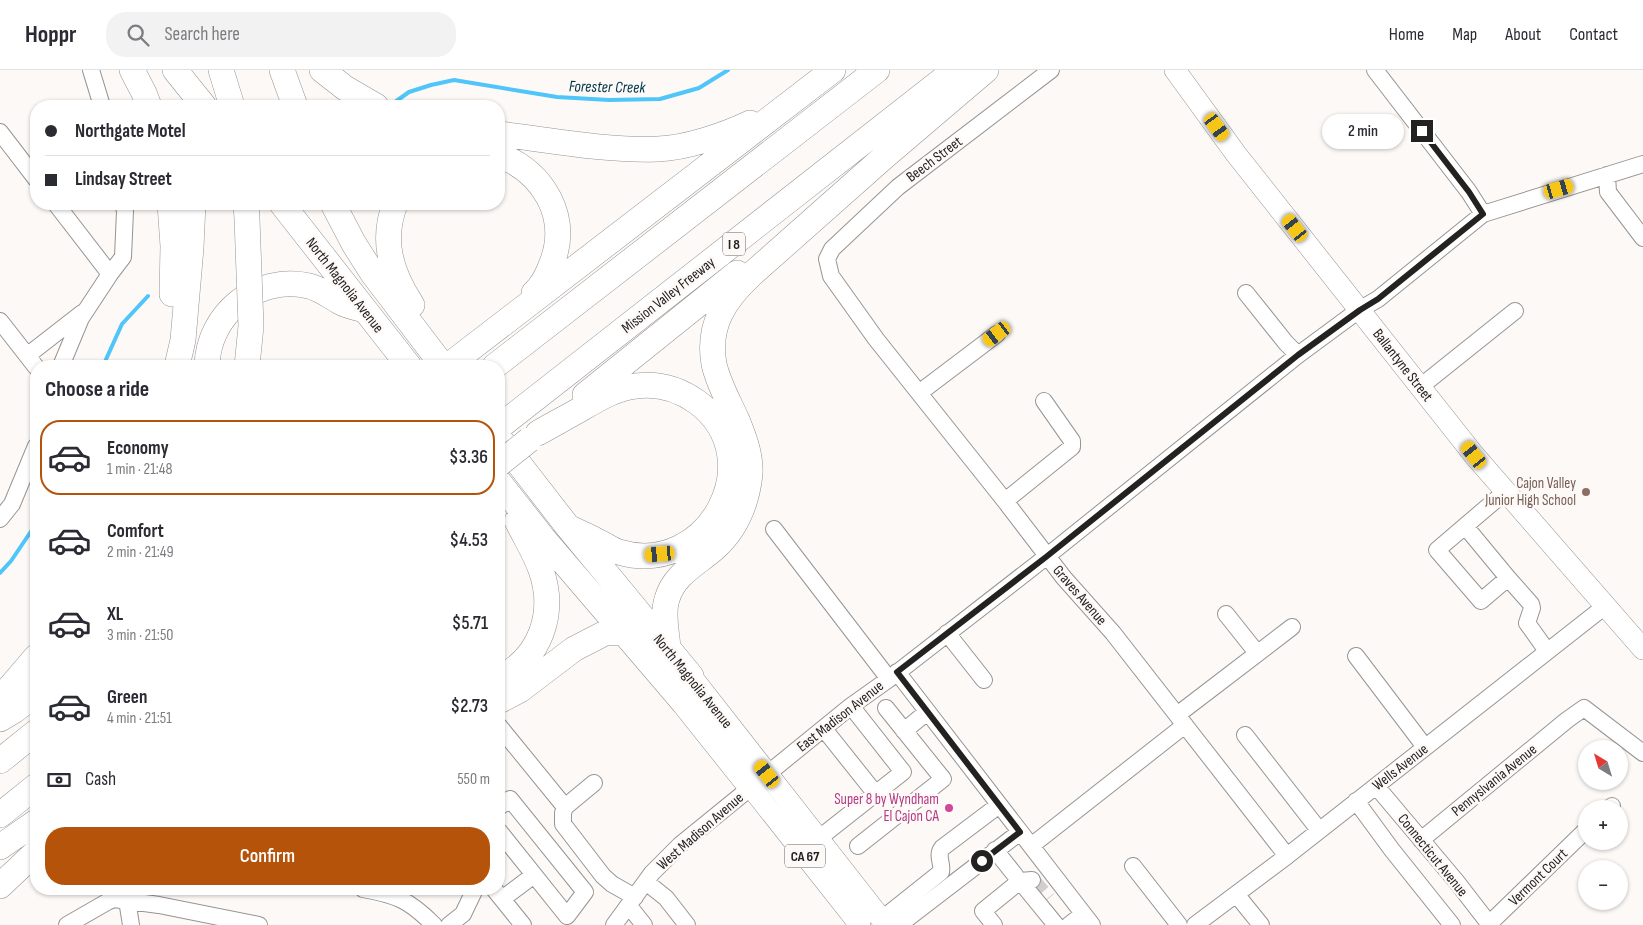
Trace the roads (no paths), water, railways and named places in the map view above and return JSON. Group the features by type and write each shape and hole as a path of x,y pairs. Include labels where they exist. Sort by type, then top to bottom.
{"highway":[{"path":"132,70 147,100"},
{"path":"175,70 180,100"},
{"path":"175,70 199,100"},
{"path":"186,70 207,100"},
{"path":"221,70 230,100"},
{"path":"282,70 293,100"},
{"path":"322,70 345,88 366,100"},
{"path":"503,360 877,70"},
{"name":"Mission Valley Freeway","path":"506,422 955,70"},
{"path":"668,648 665,612 671,588 680,575 716,548 726,537 742,511 749,482 749,456 746,440 714,364 714,333 722,308 734,290 884,157 986,70"},
{"path":"505,135 606,147 660,149 731,132 758,119 827,75"},
{"path":"454,360 827,75"},
{"path":"505,459 800,222 884,157"},
{"path":"491,332 539,289 547,276 555,256 558,238 552,204 544,189 525,169 505,158"},
{"path":"170,210 173,246 172,360"},
{"path":"178,360 183,340 192,248 193,210"},
{"path":"247,210 250,326 247,360"},
{"name":"North Magnolia Avenue","path":"287,210 403,360"},
{"name":"North Magnolia Avenue","path":"336,210 368,266 419,337 448,360"},
{"path":"393,210 388,238 390,260 398,281 414,308 419,337"},
{"path":"208,360 210,341 225,315 234,305 257,290 284,284 309,286 327,293 340,302 365,310"},
{"path":"533,436 600,398 620,389 651,385 681,391 702,406 716,422 726,440 730,468 726,496 721,510 712,522 688,543 660,554 632,554 611,549 568,527"},
{"name":"North Magnolia Avenue","path":"505,446 568,527 691,676"},
{"name":"North Magnolia Avenue","path":"505,489 684,703 759,780"},
{"path":"505,495 540,569 547,596 546,617 541,636 530,655 517,667 505,674"},
{"path":"505,698 520,690 574,649 605,633 624,632"},
{"path":"0,698 30,664"},
{"path":"0,720 30,699"},
{"path":"0,761 30,737"},
{"path":"0,814 30,791"},
{"path":"0,847 30,826"},
{"path":"8,879 30,858"}],"main road":[{"name":"Ballantyne Street","path":"1175,70 1236,154 1474,455 1643,649"},
{"name":"North Magnolia Avenue","path":"691,676 759,780 860,925"},
{"name":"North Magnolia Avenue","path":"759,780 818,839 848,853 889,923"}],"street":[{"path":"91,70 100,100"},
{"name":"Beech Street","path":"827,259 832,249 898,187 1051,70"},
{"path":"1375,70 1469,192 1483,214"},
{"path":"0,132 30,171"},
{"name":"East Madison Avenue","path":"759,780 851,706 893,676 1046,557 1298,355 1378,299 1483,214 1643,164"},
{"path":"1607,175 1608,192 1637,219 1643,238"},
{"path":"61,210 110,274"},
{"path":"64,360 81,318 123,257 125,210"},
{"name":"Graves Avenue","path":"827,259 831,276 876,338 1005,501 1046,557 1113,633 1287,856"},
{"path":"1246,293 1298,355"},
{"path":"34,360 86,310"},
{"path":"1420,387 1515,311"},
{"path":"0,321 30,360"},
{"path":"919,393 997,334"},
{"path":"1005,501 1072,447 1072,441 1044,401"},
{"path":"0,519 12,504 30,460"},
{"path":"1506,492 1437,550 1481,601 1508,578"},
{"path":"1465,526 1531,604 1532,608 1527,623 1547,651"},
{"path":"774,529 893,676 927,712 1087,919 1069,925"},
{"name":"Wells Avenue","path":"1195,925 1287,856 1604,606"},
{"path":"1226,614 1257,653"},
{"path":"1031,846 1181,720 1257,653 1292,627"},
{"path":"947,633 984,680"},
{"path":"1356,656 1425,747"},
{"path":"818,839 903,772 851,706"},
{"path":"848,853 943,779 886,708"},
{"name":"Pennyslvania Avenue","path":"1421,840 1584,708 1643,753"},
{"path":"904,730 927,712"},
{"path":"824,729 875,793"},
{"path":"505,733 565,807"},
{"path":"1245,735 1319,830"},
{"name":"West Madison Avenue","path":"614,925 652,873 680,845 759,780"},
{"path":"594,783 565,807 562,824 607,880 632,902 644,925"},
{"name":"Connecticut Avenue","path":"1376,786 1490,925"},
{"path":"505,803 510,799 585,892 567,916 505,839"},
{"path":"1356,801 1392,850 1452,925"},
{"path":"889,923 940,872 942,868 939,855 942,848 999,805"},
{"path":"889,923 1020,832"},
{"name":"Vermont Court","path":"1490,925 1578,838"},
{"path":"995,850 1023,879 1056,925"},
{"path":"1133,866 1179,925"},
{"path":"505,890 534,875"},
{"path":"994,925 982,911 1023,879"},
{"path":"646,882 666,898 687,925"},
{"path":"1236,894 1261,925"},
{"path":"394,895 414,907 434,925"},
{"path":"449,925 463,914 472,895"},
{"path":"499,895 523,925"},
{"path":"67,925 114,899 258,925"},
{"path":"1048,899 1057,911 1056,925"},
{"path":"127,900 130,925"}],"waterway":[{"name":"Forester Creek","path":"398,100 409,92 454,80 557,97 609,100 660,99 699,88 728,70"},
{"name":"Forester Creek","path":"106,360 122,324 148,296"},
{"name":"Forester Creek","path":"0,573 11,561 30,533"}],"tunnel":[{"path":"1032,880 1048,899"}],"place":[{"name":"Cajon Valley Junior High School","path":"1586,492"},
{"name":"Super 8 by Wyndham El Cajon CA","path":"949,808"}]}
